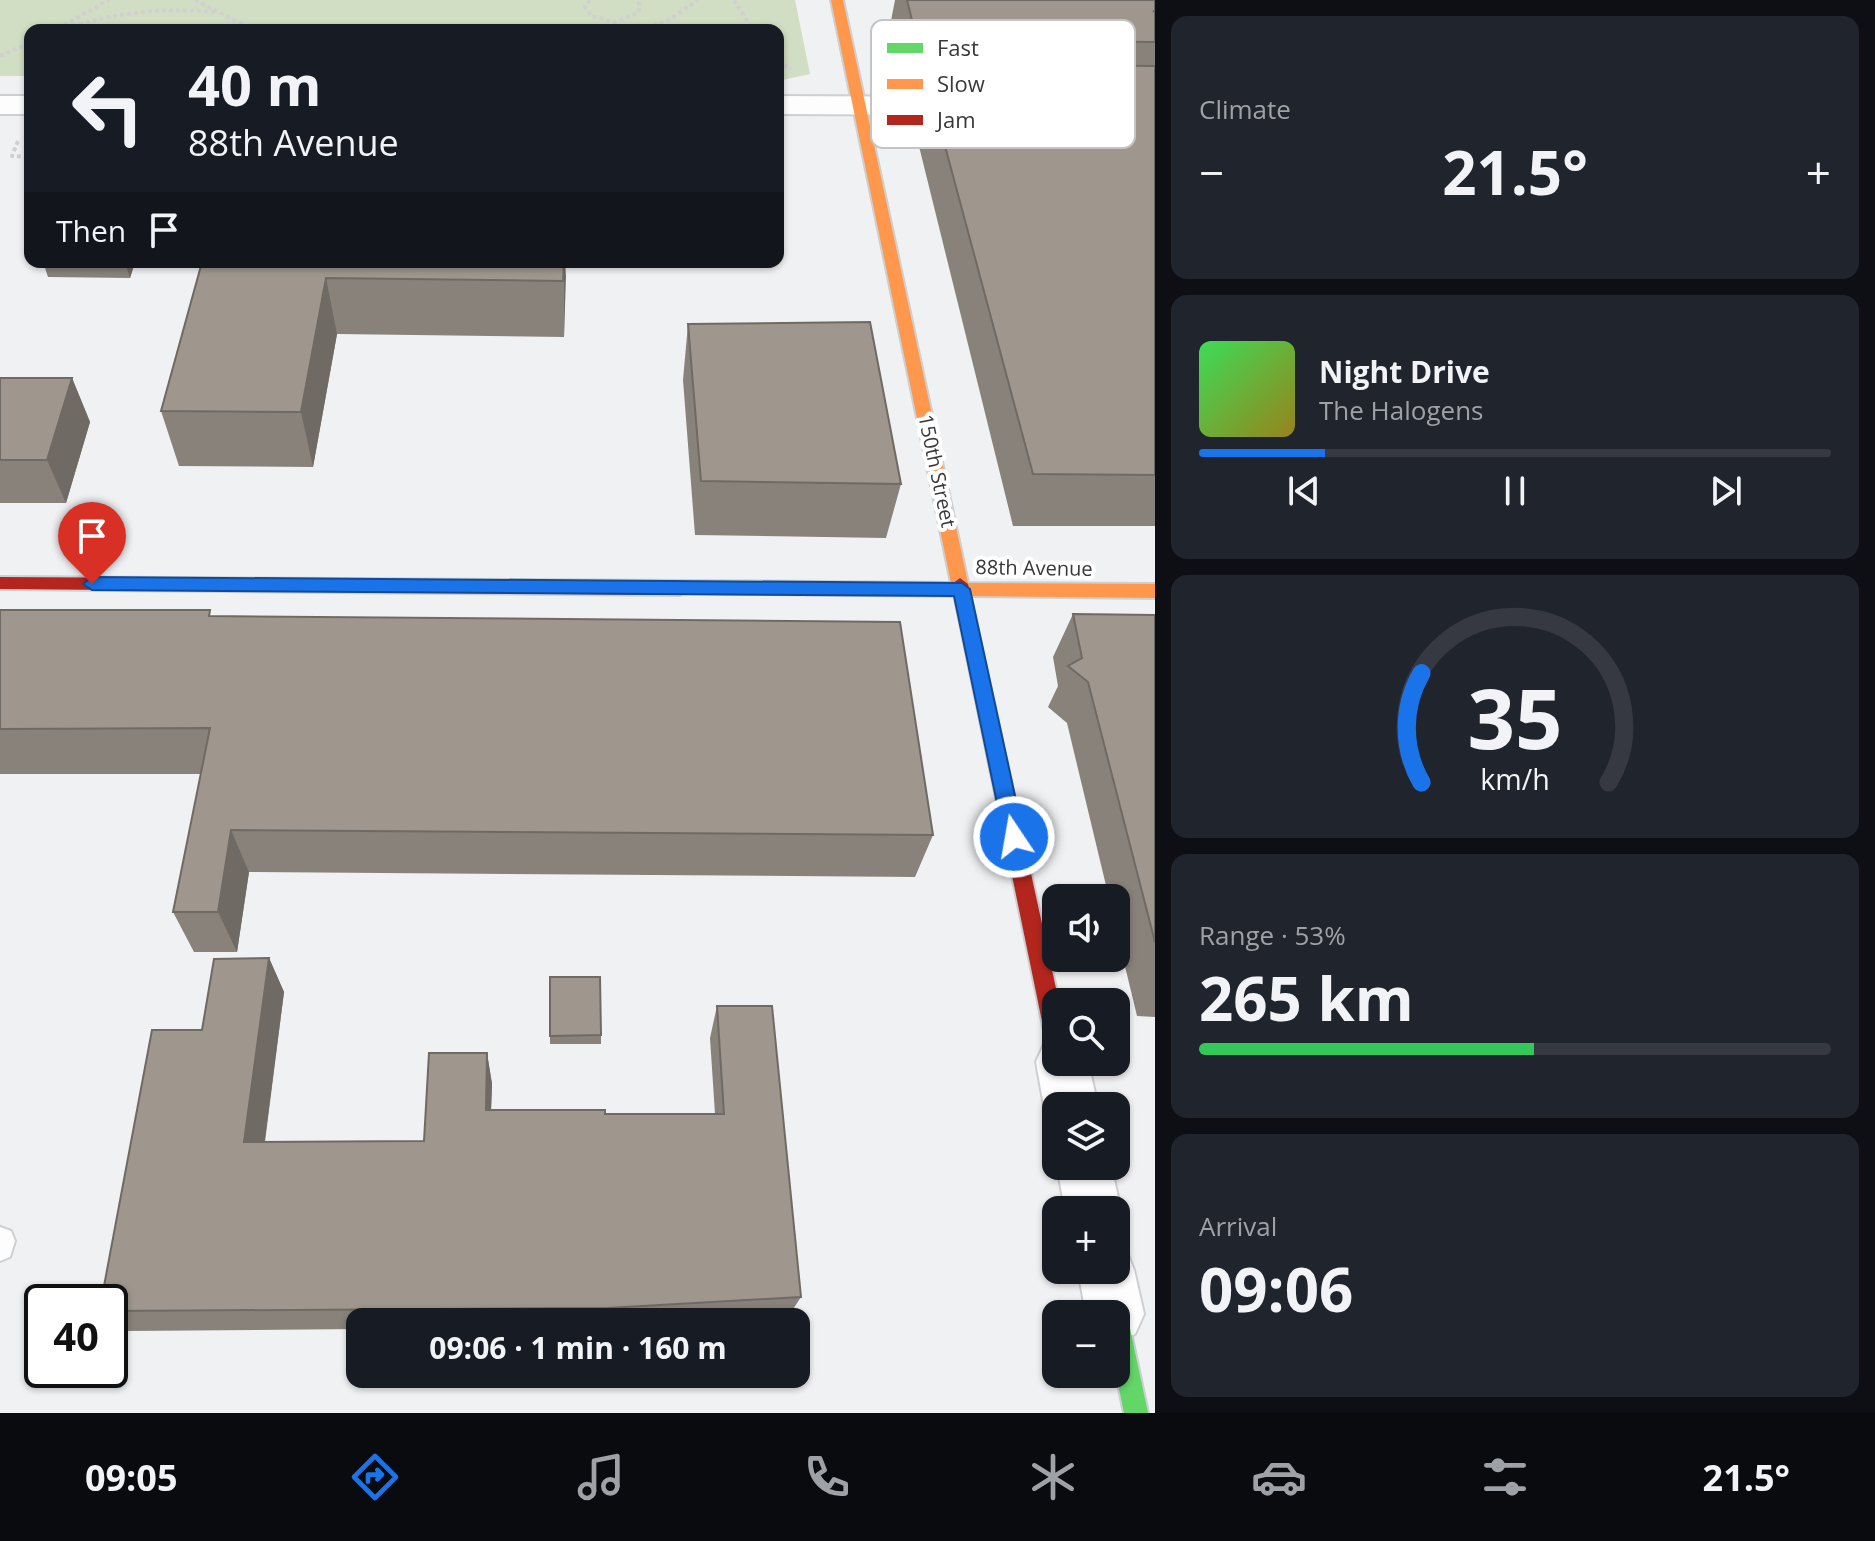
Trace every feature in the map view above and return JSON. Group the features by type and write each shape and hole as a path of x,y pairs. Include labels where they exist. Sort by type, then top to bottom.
{"street":[{"name":"150th Street","path":"837,0 1046,988"},
{"path":"0,105 24,105"},
{"path":"784,105 871,106"},
{"name":"88th Avenue","path":"0,583 1155,591"},
{"path":"1130,1386 1136,1413"}],"path":[{"path":"68,24 109,0"},
{"path":"195,0 241,24"},
{"path":"590,0 586,12 597,19 613,22 630,19 640,9 635,0"},
{"path":"657,24 698,0"},
{"path":"734,0 749,24"},
{"path":"78,24 111,14 155,7 215,12"},
{"path":"630,19 635,24"},
{"path":"0,56 24,46"},
{"path":"20,136 12,156 24,157"}],"green space":[{"path":"0,0 795,0 810,74 784,80 784,24 24,24 24,76 0,76"}],"building":[{"path":"907,0 1155,0 1155,42 1135,42 1135,20 912,20"},
{"path":"1135,66 1155,66 1155,475 1033,474 946,148 1135,148"},
{"path":"200,268 564,268 563,281 326,278 301,412 161,411"},
{"path":"870,322 901,484 701,481 688,324"},
{"path":"0,378 72,378 47,460 0,460"},
{"path":"0,610 210,610 209,616 900,622 933,835 231,830 218,912 173,912 210,728 0,729"},
{"path":"1073,614 1155,615 1155,942 1088,682 1068,666 1082,658"},
{"path":"269,958 244,1142 424,1141 429,1053 487,1053 486,1110 724,1114 717,1006 772,1006 801,1297 608,1308 128,1311 128,1284 104,1284 152,1030 202,1030 214,959"},
{"path":"550,977 600,977 601,1035 550,1036"}],"traffic: fast":[{"path":"1130,1385 1136,1413"}],"traffic: slow":[{"path":"837,0 960,584"},
{"path":"680,588 1155,591"}],"traffic: jam":[{"path":"0,583 680,588"},
{"path":"960,584 1046,988"}],"route":[{"path":"92,584 962,589 1014,837"}]}
